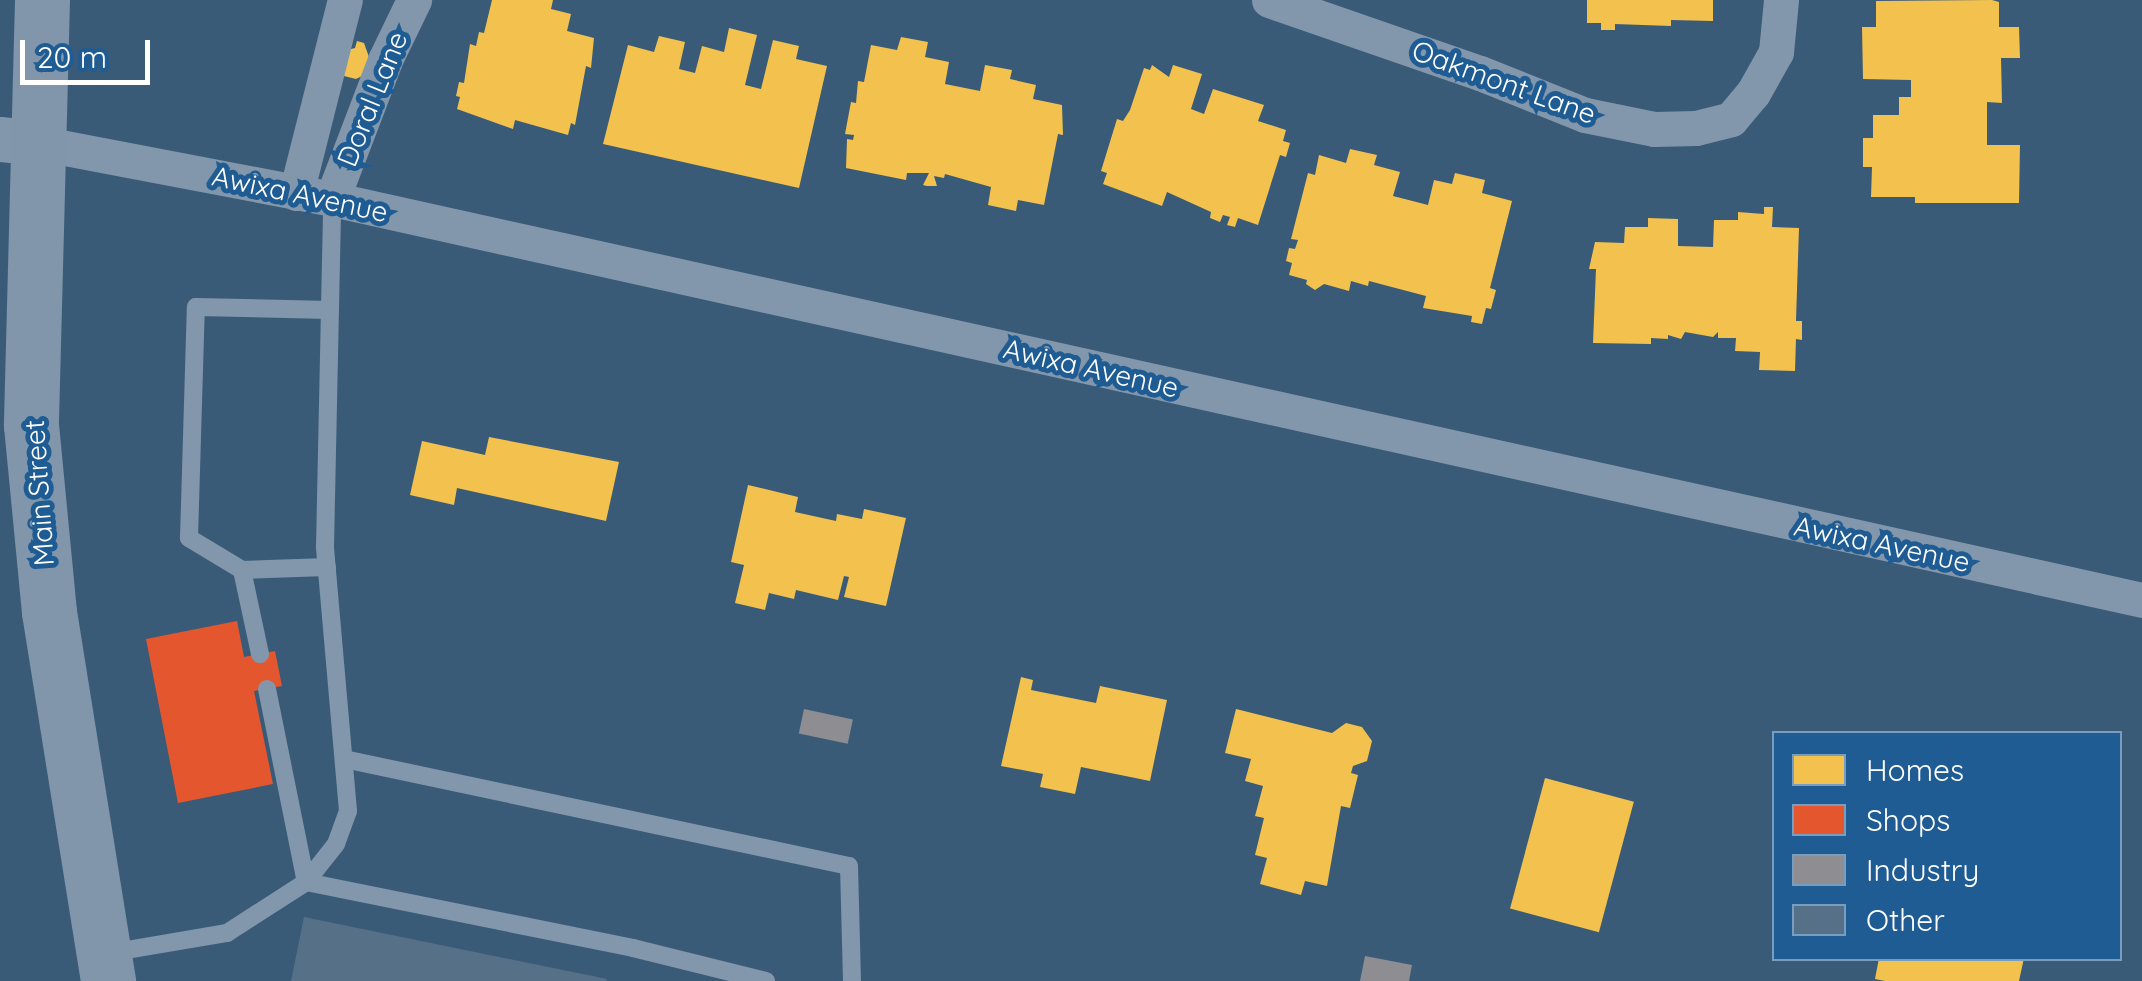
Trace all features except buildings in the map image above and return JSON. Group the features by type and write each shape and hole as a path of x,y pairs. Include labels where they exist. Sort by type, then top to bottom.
{"main road":[{"name":"Main Street","path":"42,0 19,141 31,426 48,612 106,968"}],"street":[{"name":"Doral Lane","path":"296,193 345,0"},
{"name":"Doral Lane","path":"332,200 385,60 414,0"},
{"name":"Oakmont Lane","path":"1269,0 1480,73 1585,115 1654,128 1696,128 1731,119 1753,93 1776,52 1781,0"},
{"name":"Awixa Avenue","path":"19,141 332,200 2142,600"}],"lane":[{"path":"106,968 227,933 306,882 336,844 348,811 327,567 332,200"},
{"path":"327,567 242,570 190,538 196,306 330,310"},
{"path":"242,570 260,654"},
{"path":"268,689 306,882"},
{"path":"344,759 849,866 852,981"},
{"path":"306,882 633,948 766,981"}]}
